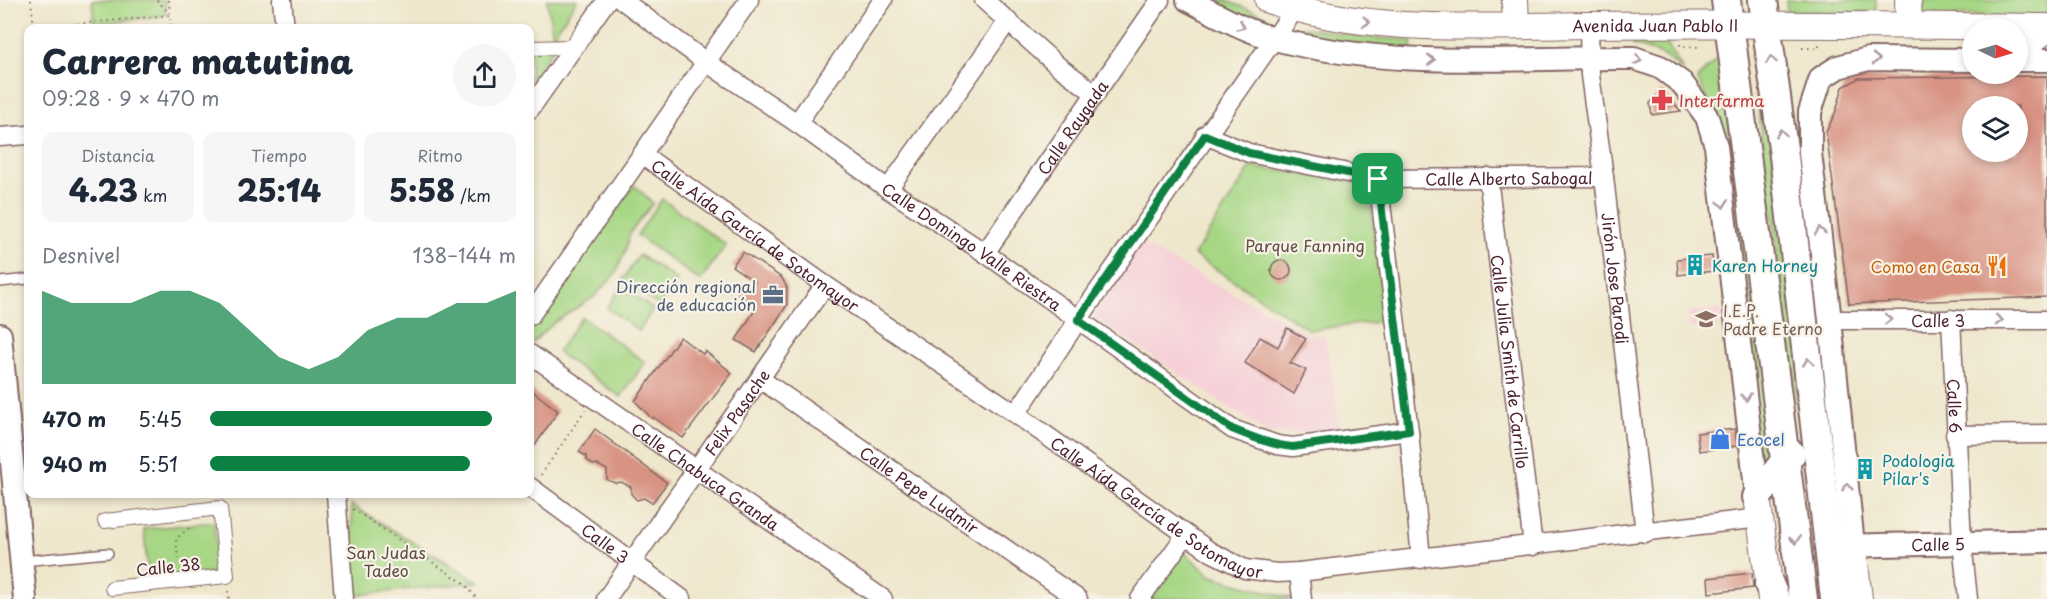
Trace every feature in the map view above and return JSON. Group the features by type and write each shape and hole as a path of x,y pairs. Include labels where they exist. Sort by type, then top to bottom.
{"main road":[{"name":"Avenida Juan Pablo II","path":"1268,0 1295,9 1361,22 1424,26 1589,25 1764,12 1908,13 2047,28"},
{"path":"1515,0 1516,26"},
{"path":"1764,12 1784,156 1819,461 1841,546 1859,599"},
{"path":"1728,13 1803,599"},
{"path":"2028,43 2047,28"},
{"path":"1781,422 1788,433 1800,436 1810,430 1814,418"},
{"path":"1771,594 1758,508 1785,461 1794,452 1803,448 1811,451 1819,461"},
{"path":"1835,599 1841,546"}],"street":[{"path":"282,0 285,24"},
{"path":"534,103 607,0"},
{"name":"Calle Domingo Valle Riestra","path":"622,0 706,62 797,123 888,189 985,253 1232,429 1253,438 1293,447 1409,431"},
{"path":"534,310 749,0"},
{"path":"797,123 883,0"},
{"path":"984,0 1058,66 1096,94"},
{"name":"Calle Raygada","path":"985,253 1160,0"},
{"name":"Avenida Juan Pablo II","path":"1188,0 1274,39 1339,51 1413,60 1634,58 1660,67 1682,83 1707,117 1716,146 1758,508"},
{"path":"1016,414 1205,135 1295,9"},
{"path":"888,189 1008,21"},
{"name":"Jirón Jose Parodi","path":"1589,25 1588,58 1645,533"},
{"path":"534,48 574,47"},
{"path":"1841,546 1830,320 1810,153 1810,112 1821,78 1838,67 1868,59 1962,60"},
{"path":"2028,60 2047,60"},
{"path":"0,137 24,135"},
{"name":"Calle Alberto Sabogal","path":"1205,135 1249,153 1378,179 1604,177"},
{"name":"Calle Aída García de Sotomayor","path":"643,155 825,285 1016,414 1185,536 1245,569 1277,573 1299,572 1645,533 1758,508"},
{"name":"Calle Julia Smith de Carrillo","path":"1488,177 1533,546"},
{"path":"1378,179 1409,431 1421,559"},
{"name":"Felix Pasache","path":"606,599 825,285"},
{"name":"Calle 6","path":"1951,319 1955,435 1968,599"},
{"name":"Calle 3","path":"1830,320 2047,320"},
{"path":"0,335 25,599"},
{"name":"Calle Chabuca Granda","path":"534,357 883,599"},
{"name":"Calle Pepe Ludmir","path":"760,379 1078,599"},
{"path":"1955,435 2047,434"},
{"name":"Calle 3","path":"534,490 682,599"},
{"path":"336,498 344,599"},
{"path":"105,521 215,509 220,577"},
{"path":"1140,599 1185,536"},
{"name":"Calle 5","path":"1841,546 2047,542"},
{"path":"1299,572 1302,599"},
{"name":"Calle 38","path":"112,588 220,577"}],"lane":[{"path":"0,282 24,279"},
{"path":"22,561 108,553"}],"path":[{"path":"31,0 34,24"},
{"path":"157,0 170,15"},
{"path":"169,0 171,24"},
{"path":"76,24 170,15"},
{"path":"1680,46 1699,47"},
{"path":"1802,48 1819,48"},
{"path":"534,484 593,398"},
{"path":"339,498 465,584 477,599"},
{"path":"215,509 176,539 178,558 220,577"}],"shaded area":[{"path":"1140,243 1308,334 1325,336 1341,431 1269,434 1093,317"},
{"name":"I.E.P. Padre Eterno","path":"1722,309 1723,325 1690,328 1688,312"}],"green space":[{"path":"92,0 165,0 166,15 94,24"},
{"path":"547,0 577,0 553,36"},
{"path":"1203,0 1224,0 1268,17 1264,26"},
{"path":"1786,0 1876,0 1876,12 1787,12"},
{"path":"1916,0 2047,0 2047,16 1917,15"},
{"path":"1302,27 1366,38 1412,41 1411,50 1300,36"},
{"path":"1661,34 1683,71 1660,54 1633,45 1634,35"},
{"path":"554,47 534,75 534,48"},
{"path":"1759,54 1811,417 1799,419 1751,55"},
{"path":"1718,58 1728,85 1775,439 1760,465 1710,104 1697,79"},
{"name":"Parque Fanning","path":"1251,167 1368,184 1385,321 1309,330 1194,255"},
{"path":"634,185 653,203 630,233 625,252 615,274 594,297 556,321 534,341 534,322"},
{"path":"662,199 726,245 700,281 637,235"},
{"path":"639,255 677,280 659,306 622,281"},
{"path":"621,287 653,309 639,331 607,308"},
{"path":"582,317 645,362 621,397 557,352"},
{"name":"San Judas Tadeo","path":"351,505 479,582 356,595"},
{"path":"214,522 218,573 148,579 144,529"},
{"path":"1184,552 1211,576 1294,599 1150,599"}],"building":[{"path":"2028,76 2047,76 2047,297 1849,304 1826,132 1836,111 1843,87 1859,78 1962,77 1962,84 2028,84"},
{"path":"1662,91 1681,111 1652,115 1650,103"},
{"path":"743,252 782,278 787,288 787,305 756,352 736,340 755,310 742,298 743,290 755,282 732,266"},
{"name":"Karen Horney","path":"1712,256 1714,271 1678,275 1677,259"},
{"path":"1281,260 1288,263 1291,270 1288,277 1281,280 1274,277 1271,270 1274,263"},
{"path":"1287,328 1306,339 1290,363 1306,370 1294,394 1245,363 1260,337 1278,347"},
{"path":"680,337 703,354 705,351 732,373 683,438 653,417 652,419 635,401"},
{"path":"534,392 558,411 534,447"},
{"path":"595,429 667,483 652,503 644,498 637,500 631,494 631,487 621,482 615,483 607,480 607,470 596,464 593,465 586,456 579,452"},
{"path":"1735,429 1737,446 1699,451 1697,433"},
{"path":"1752,573 1753,588 1709,593 1708,578"}],"place":[{"name":"Interfarma","path":"1662,100"},
{"name":"Karen Horney","path":"1695,265"},
{"name":"Como en Casa","path":"1997,266"},
{"name":"Dirección regional de educación","path":"773,295"},
{"name":"I.E.P. Padre Eterno","path":"1706,319"},
{"name":"Ecocel","path":"1720,439"},
{"name":"Podologia Pilar's","path":"1865,469"}],"route":[{"path":"1205,135 1249,153 1271,159 1378,179 1409,431 1293,447 1253,438 1232,429 1078,320 1205,135"}]}
